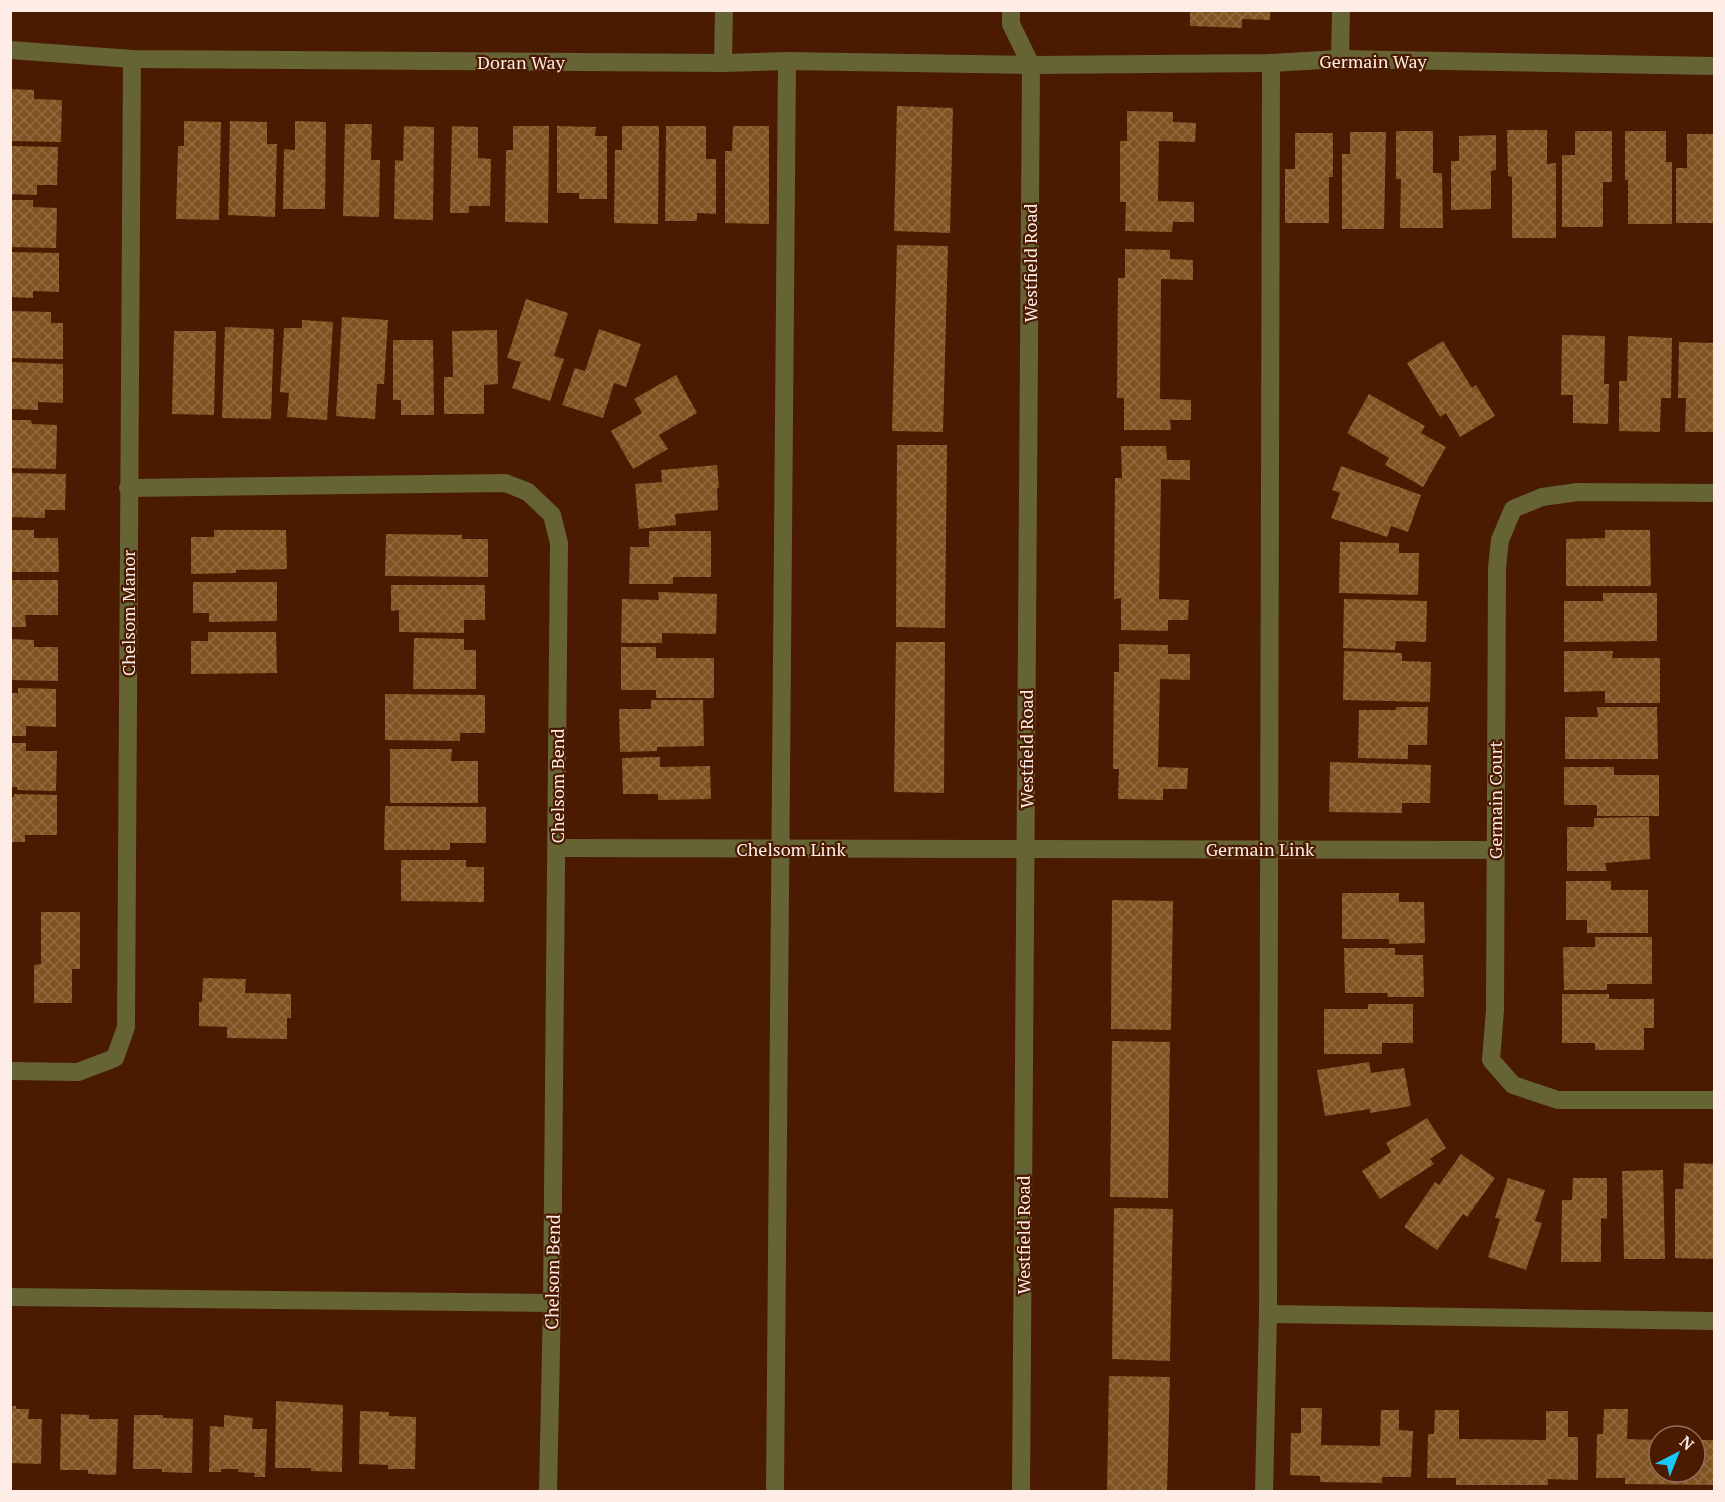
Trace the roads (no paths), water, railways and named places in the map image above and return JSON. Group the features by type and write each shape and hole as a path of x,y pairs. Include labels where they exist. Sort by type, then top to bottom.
{"street":[{"path":"723,63 724,10"},
{"name":"Westfield Road","path":"1011,10 1011,24 1031,65 1021,1491"},
{"path":"1340,59 1341,10"},
{"name":"Doran Way","path":"10,50 132,59 723,63 787,61 1031,65"},
{"name":"Chelsom Manor","path":"10,1071 78,1071 114,1058 126,1027 132,59"},
{"name":"Germain Way","path":"1031,65 1271,63 1340,59 1714,66"},
{"path":"775,1491 787,61"},
{"path":"1264,1491 1268,1314 1271,63"},
{"name":"Chelsom Bend","path":"128,488 505,483 528,492 552,515 558,543 557,848 548,1491"},
{"name":"Germain Court","path":"1714,493 1578,492 1542,497 1513,510 1500,540 1497,568 1495,1010 1491,1060 1513,1085 1558,1100 1714,1100"},
{"name":"Chelsom Link","path":"557,848 1025,850"},
{"name":"Germain Link","path":"1025,850 1495,850"},
{"path":"10,1297 552,1303"},
{"path":"1268,1314 1714,1321"}]}
